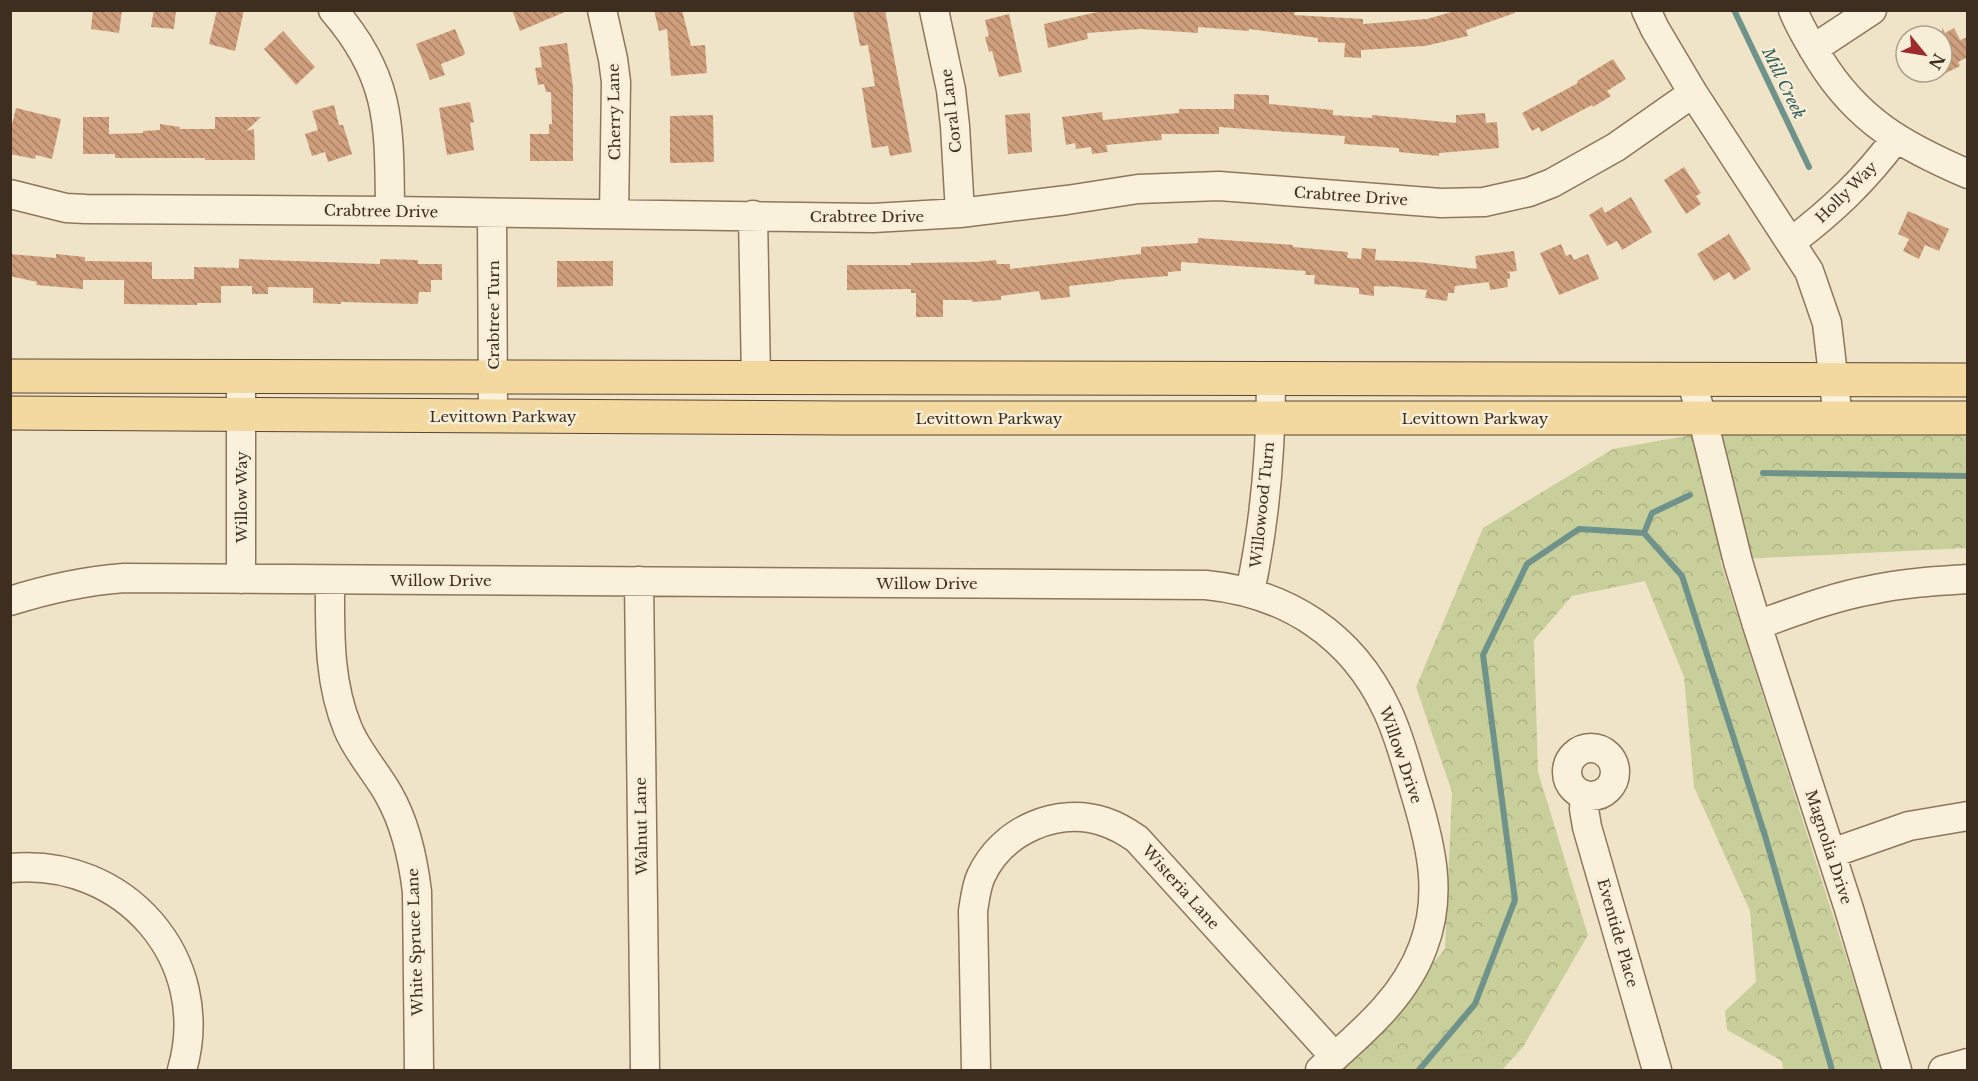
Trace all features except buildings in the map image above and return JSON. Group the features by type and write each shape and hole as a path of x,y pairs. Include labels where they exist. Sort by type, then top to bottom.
{"main road":[{"path":"10,376 1968,380"},
{"name":"Levittown Parkway","path":"10,413 1968,418"}],"street":[{"path":"333,10 363,50 379,85 386,111 389,136 390,211"},
{"name":"Cherry Lane","path":"602,10 616,82 614,214"},
{"name":"Coral Lane","path":"934,10 951,90 960,213"},
{"path":"1646,10 1694,93 1809,271 1827,323 1838,418"},
{"path":"1793,10 1812,49 1834,83 1852,103 1875,124 1896,138 1968,174"},
{"path":"1812,49 1872,10"},
{"name":"Crabtree Drive","path":"10,194 66,207 86,209 873,218 960,213 1138,189 1184,186 1219,186 1441,203 1484,202 1528,192 1552,183 1616,147 1694,93"},
{"name":"Holly Way","path":"1791,242 1824,217 1856,187 1896,138"},
{"name":"Crabtree Turn","path":"492,213 494,416"},
{"path":"753,215 756,379"},
{"name":"Willow Way","path":"241,377 241,579"},
{"name":"Magnolia Drive","path":"1691,379 1738,562 1832,853 1897,1071"},
{"name":"Willowood Turn","path":"1250,592 1260,548 1268,471 1271,380"},
{"name":"Willow Drive","path":"10,601 49,588 94,580 124,578 1206,585 1250,592 1274,600 1324,629 1350,652 1371,680 1388,711 1402,749 1434,867 1431,919 1424,945 1413,969 1400,992 1382,1012 1327,1064"},
{"path":"1757,625 1870,590 1933,581 1968,579"},
{"name":"White Spruce Lane","path":"330,580 330,652 339,703 352,739 389,795 400,818 414,866 417,892 419,1071"},
{"name":"Walnut Lane","path":"639,581 645,1071"},
{"name":"Eventide Place","path":"1585,795 1584,809 1587,826 1657,1071"},
{"path":"1832,853 1909,826 1968,816"},
{"name":"Wisteria Lane","path":"976,1071 973,911 976,888 982,873 1006,842 1040,822 1071,817 1102,821 1117,826 1137,839 1327,1064"},
{"path":"10,868 38,867 63,870 87,877 123,897 148,919 163,938 175,960 183,984 188,1008 189,1033 182,1071"},
{"path":"1943,1071 1968,1063"}],"green space":[{"path":"1793,430 1967,431 1967,548 1720,560 1882,1070 1783,1070 1782,1061 1727,1030 1725,1011 1756,982 1750,911 1694,787 1684,677 1645,581 1572,596 1534,640 1538,772 1588,935 1523,1047 1502,1070 1342,1070 1445,949 1452,792 1416,687 1483,528 1613,449 1691,435"}],"waterway":[{"name":"Mill Creek","path":"1734,10 1809,167"},
{"path":"1763,473 1968,476"},
{"path":"1644,533 1652,513 1690,495"},
{"path":"1419,1070 1475,1004 1515,900 1483,655 1527,564 1579,529 1644,533 1682,576 1766,839 1832,1070"}]}
